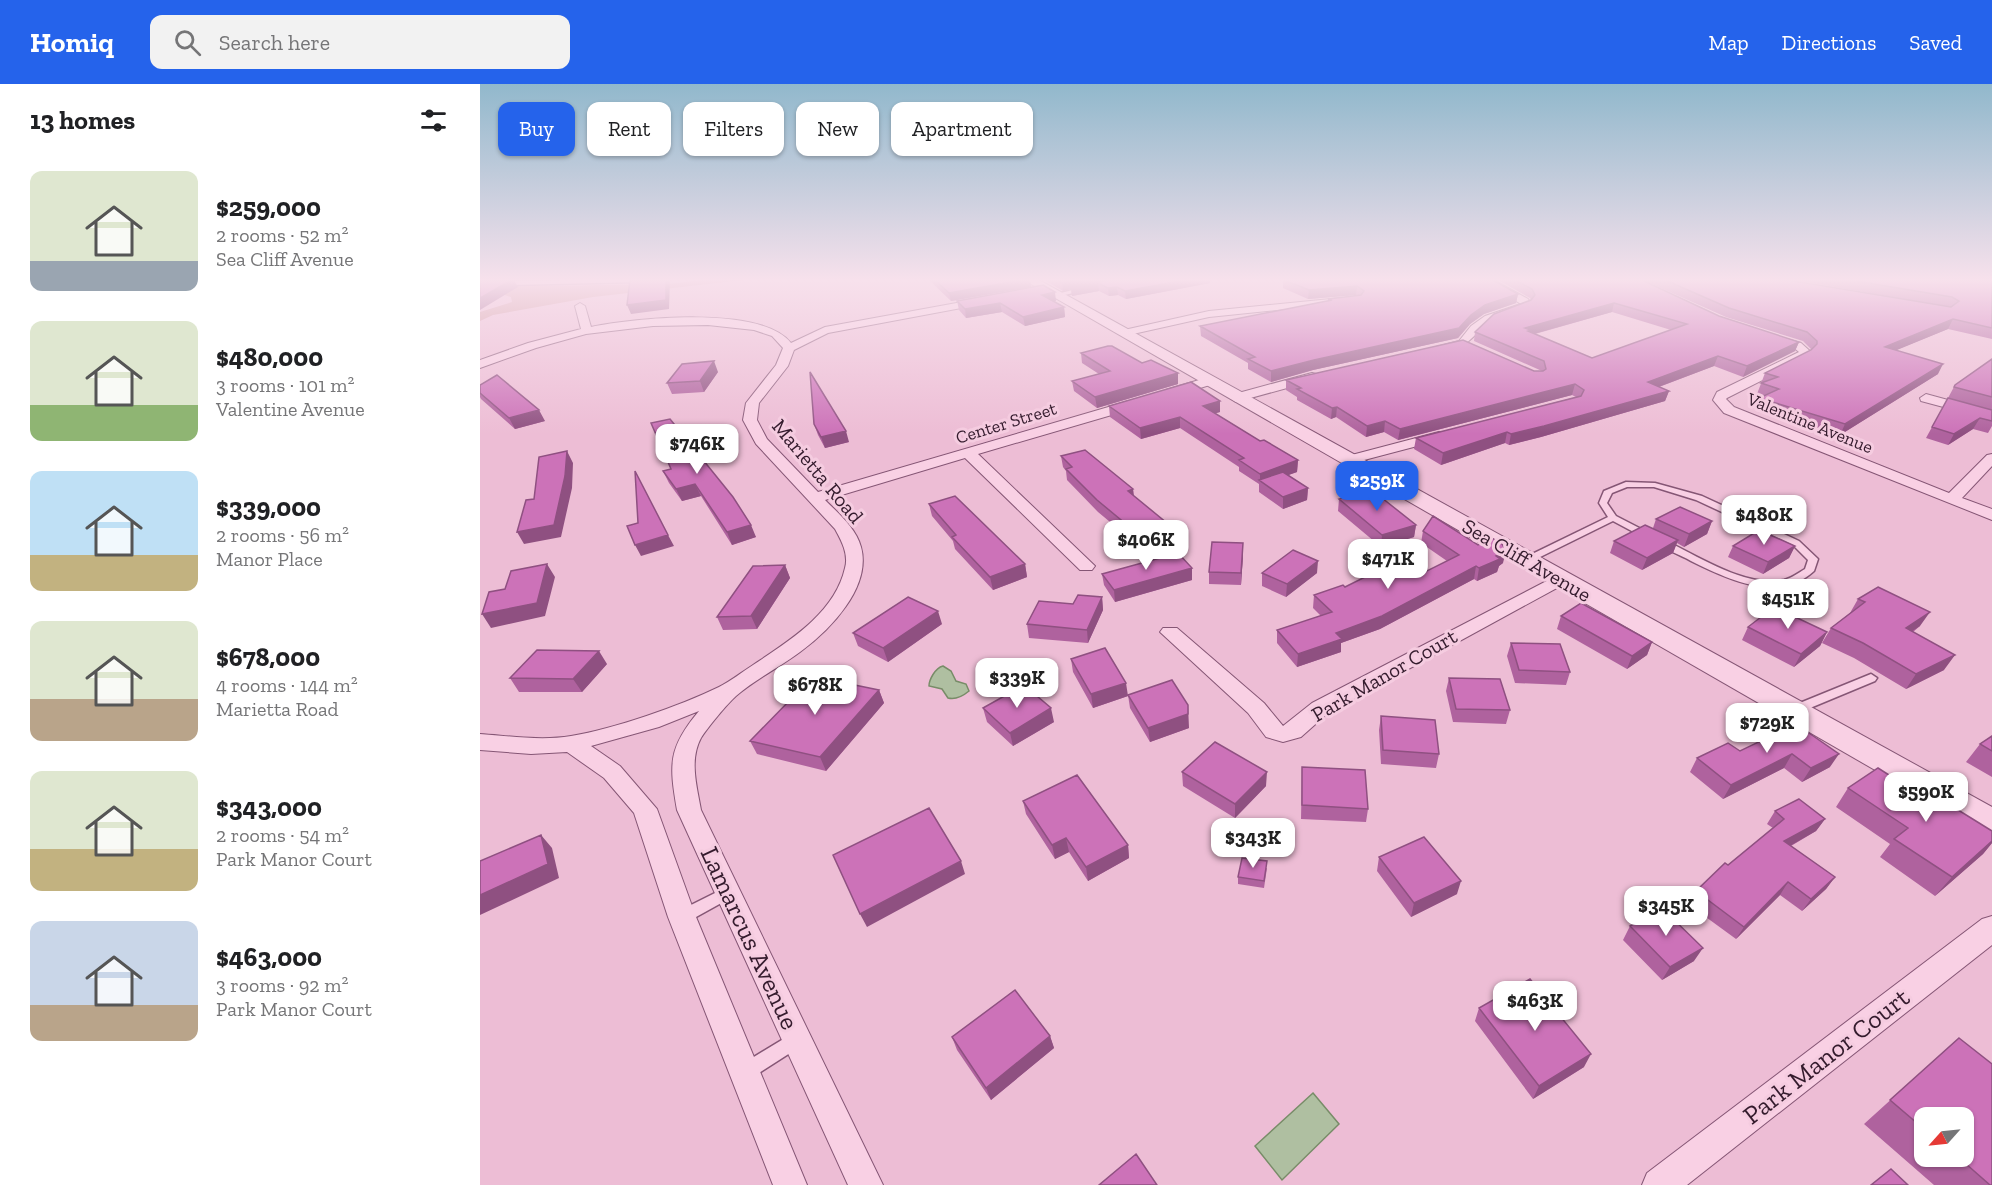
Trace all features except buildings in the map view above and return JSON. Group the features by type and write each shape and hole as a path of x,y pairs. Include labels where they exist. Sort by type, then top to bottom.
{"street":[{"path":"480,364 512,352 586,331"},
{"path":"770,331 789,331"},
{"path":"773,332 789,348 822,331"},
{"name":"Sea Cliff Avenue","path":"1121,331 1992,822"},
{"path":"1124,333 1131,331"},
{"path":"1432,351 1468,346 1472,331"},
{"name":"Valentine Avenue","path":"1765,336 1797,345 1805,352 1802,356 1722,395 1719,400 1722,404 1746,417 1992,515"},
{"name":"Marietta Road","path":"480,742 531,746 571,744 651,722 727,692 795,646 826,618 845,592 855,566 852,545 842,527 761,441 750,420 753,403 782,366 789,348"},
{"path":"1236,398 1325,374"},
{"name":"Center Street","path":"814,498 1209,381"},
{"path":"1926,398 1992,416"},
{"path":"1349,460 1450,433"},
{"path":"968,453 1086,566"},
{"path":"1952,499 1992,458"},
{"name":"Park Manor Court","path":"1170,632 1256,708 1271,729 1279,734 1287,733 1320,708 1560,579"},
{"name":"Lamarcus Avenue","path":"727,692 690,737 682,772 689,810 866,1185"},
{"name":"Lamarcus Avenue","path":"571,744 612,772 645,809 682,917 790,1185"},
{"name":"Park Manor Court","path":"1659,1185 1992,928"}],"lane":[{"path":"1626,484 1655,485 1700,498 1796,543 1814,559 1809,571 1787,582 1761,585 1720,570 1613,518 1602,503 1608,491 1626,484"},
{"path":"1527,560 1613,518"},
{"path":"1793,710 1871,678"},
{"path":"682,917 729,892"},
{"path":"745,1072 797,1038"}],"shaded area":[{"path":"943,666 951,671 956,681 966,684 969,691 959,697 948,698 942,689 929,686 933,674"},
{"path":"1313,1093 1339,1124 1282,1180 1255,1146"}]}
